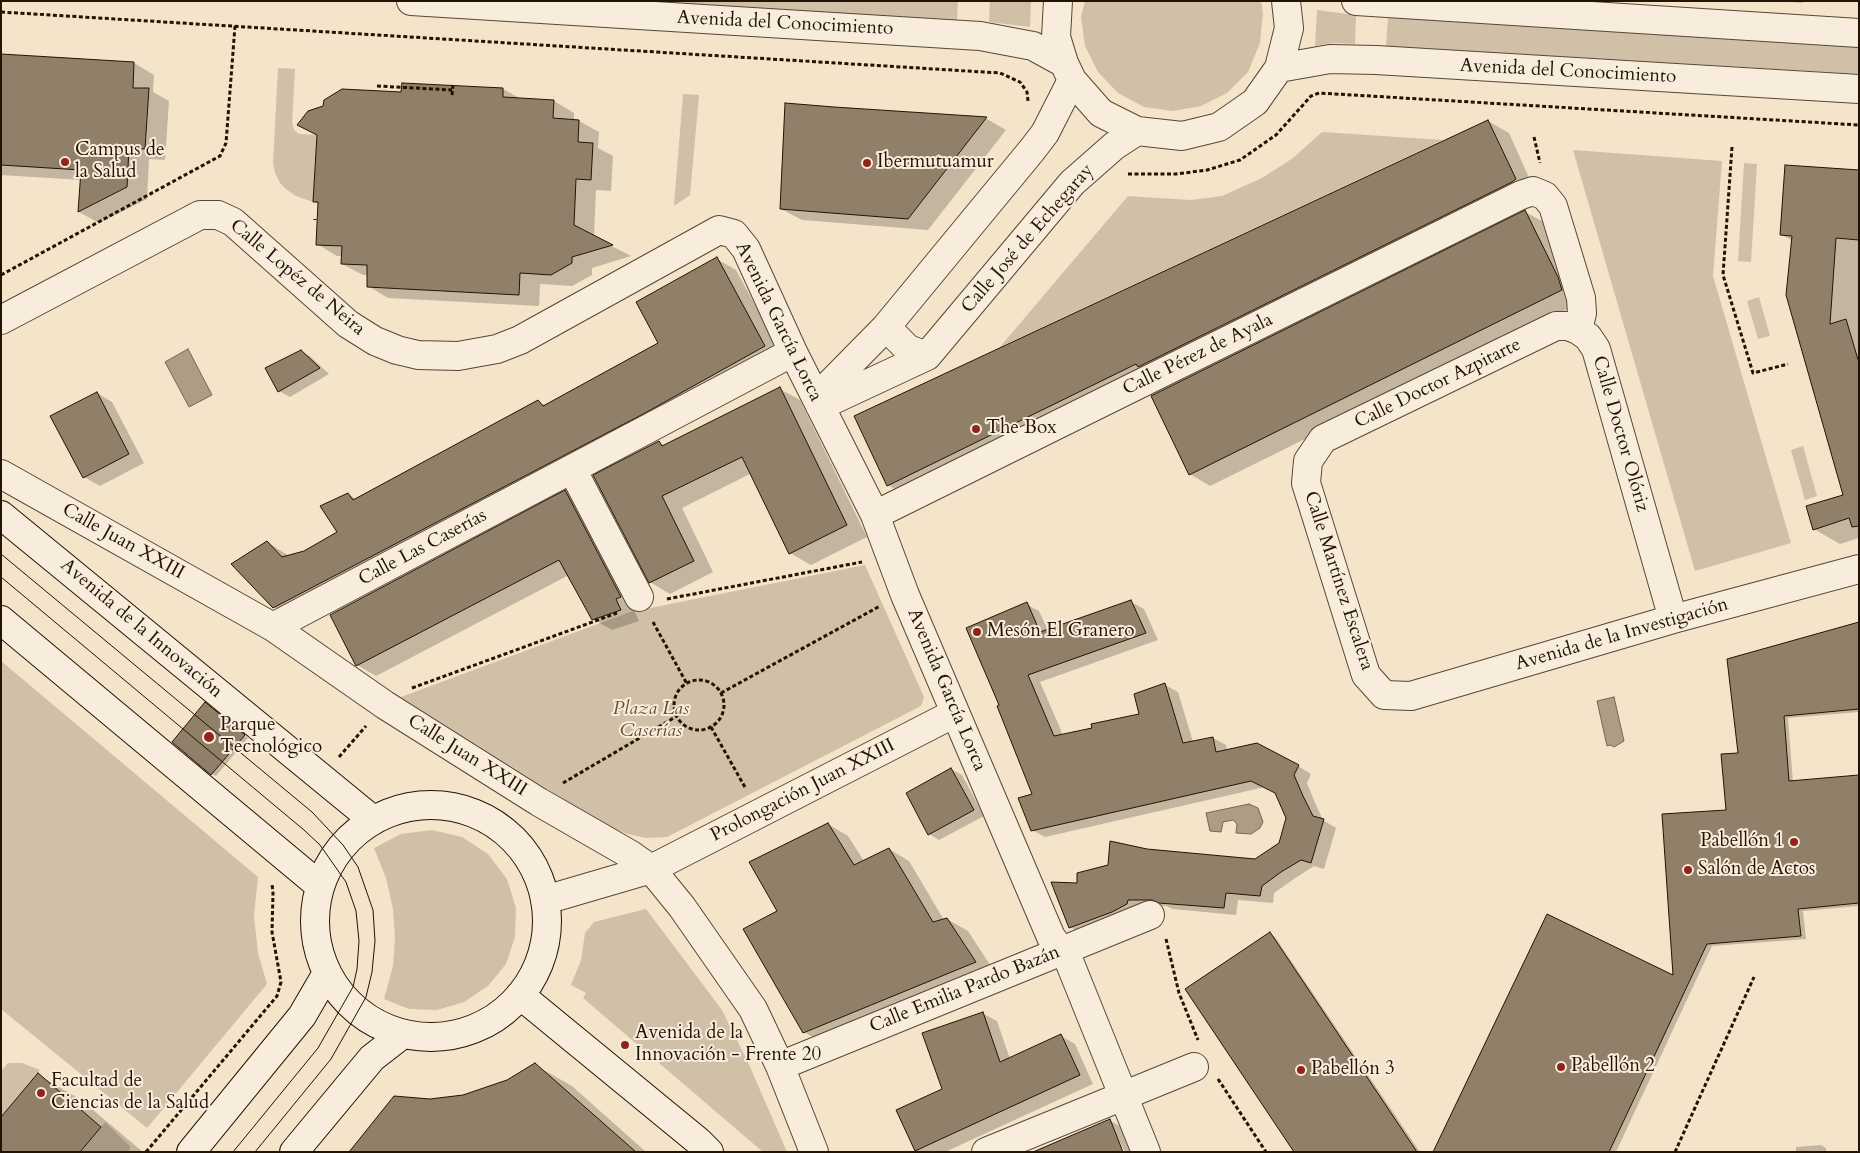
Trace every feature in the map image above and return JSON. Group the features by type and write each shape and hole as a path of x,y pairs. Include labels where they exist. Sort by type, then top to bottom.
{"street":[{"name":"Avenida del Conocimiento","path":"411,1 980,36 1033,46 1068,72"},
{"path":"1058,1 1056,37 1068,72 1101,113 1137,131 1182,136 1219,127 1255,102 1279,68 1289,28 1286,1"},
{"path":"1356,1 1859,33"},
{"name":"Avenida del Conocimiento","path":"1279,68 1330,59 1376,60 1859,89"},
{"path":"818,402 886,327 1045,133 1068,72"},
{"name":"Calle José de Echegaray","path":"818,402 927,356 1072,183 1114,146 1137,131"},
{"name":"Calle Pérez de Ayala","path":"874,515 1521,196 1533,192 1545,196 1553,206 1581,298 1582,314 1578,330"},
{"name":"Calle Lopéz de Neira","path":"1,320 200,215 218,215 233,222 348,324 375,341 397,350 418,355 458,356 497,349 520,340 719,230 734,234"},
{"name":"Avenida García Lorca","path":"734,234 746,249 793,352 874,515 905,595 1052,937 1069,962 1146,1152"},
{"name":"Calle Doctor Azpitarte","path":"1308,461 1323,439 1556,326 1568,326 1578,330"},
{"path":"886,327 908,349 927,356"},
{"name":"Calle Doctor Olóriz","path":"1578,330 1588,337 1596,349 1673,619"},
{"name":"Calle Las Caserías","path":"273,627 793,352"},
{"name":"Calle Martínez Escalera","path":"1308,461 1306,483 1366,675 1384,695"},
{"path":"572,469 639,597"},
{"name":"Calle Juan XXIII","path":"1,474 273,627 385,704 572,822 631,855 651,869 682,907 753,1008 780,1066 814,1152"},
{"name":"Avenida de la Innovación","path":"1,515 373,820"},
{"name":"Avenida de la Investigación","path":"1384,695 1411,696 1673,619 1859,568"},
{"path":"1,620 320,886"},
{"name":"Prolongación Juan XXIII","path":"545,900 651,869 956,713"},
{"path":"444,805 478,814 508,833 531,862 540,880 545,900 546,938 536,969 520,995 490,1020 456,1034 425,1037 403,1034 380,1025 359,1012 340,993 328,973 320,954 316,933 316,908 320,886 332,860 343,845 373,820 406,807 444,805"},
{"name":"Calle Emilia Pardo Bazán","path":"780,1066 1061,950 1158,925"},
{"path":"190,1152 302,1016 328,973"},
{"path":"520,995 683,1128 708,1152"},
{"path":"294,1152 372,1058 403,1034"},
{"path":"986,1152 1200,1064"}],"path":[{"path":"1,12 1000,73 1011,76 1020,82 1027,92 1026,107"},
{"path":"1,275 220,156 226,143 235,26"},
{"path":"377,86 452,92 453,85"},
{"path":"1123,176 1129,174 1176,174 1206,170 1240,160 1276,135 1311,96 1319,93 1859,125"},
{"path":"1534,137 1540,161"},
{"path":"1732,147 1723,275 1753,373 1788,364"},
{"path":"639,597 687,684"},
{"path":"721,693 887,602"},
{"path":"702,680 716,687 721,693 723,699 722,716 711,727 695,730 686,727 676,716 675,699 687,684 702,680"},
{"path":"555,788 676,716"},
{"path":"334,763 367,725"},
{"path":"711,727 747,790"},
{"path":"146,1152 277,996 280,982 272,932 273,892 271,880"},
{"path":"1158,925 1200,1064 1266,1152"},
{"path":"1675,1152 1754,977"}],"green space":[{"path":"633,1 958,1 957,20"},
{"path":"990,1 1031,1 1030,27 989,22"},
{"path":"1085,1 1261,1 1263,13 1260,43 1248,72 1227,93 1201,106 1173,111 1144,107 1118,93 1098,72 1085,46 1081,17"},
{"path":"1317,10 1356,15 1355,44 1333,43 1315,46"},
{"path":"1388,17 1859,46 1859,74 1386,46"},
{"path":"278,68 295,69 292,122 294,130 299,134 317,135 313,202 296,196 287,190 280,183 275,173 273,163"},
{"path":"683,94 699,95 690,195 674,206"},
{"path":"1322,132 1443,140 1000,347 1128,196 1191,200 1222,196 1262,178 1293,158"},
{"path":"1573,150 1722,161 1713,276 1791,543 1695,571"},
{"path":"1744,163 1757,164 1751,262 1738,261"},
{"path":"1759,297 1770,336 1758,339 1747,301"},
{"path":"1803,446 1817,496 1805,500 1791,450"},
{"name":"Plaza Las Caserías","path":"865,565 924,697 921,706 667,837 646,838 628,834 605,825 401,697 630,612"},
{"path":"1,661 258,877 254,916 258,953 267,984 147,1128 1,1009"},
{"path":"432,830 462,837 488,854 507,879 516,908 515,937 506,964 488,986 464,1002 437,1010 409,1009 384,999 393,966 395,938 393,909 386,878 374,848 401,834"},
{"path":"646,909 722,1010 747,1060 787,1152 763,1152 583,998 586,993 571,985 581,960 585,933 594,922"},
{"path":"8,1063 22,1063 40,1070 1,1117 1,1071"},
{"path":"105,1122 131,1147 128,1152 80,1152"}],"shaded area":[{"path":"188,349 212,395 189,407 165,362"},
{"path":"1614,697 1624,741 1614,747 1611,745 1607,746 1597,701"},
{"path":"1249,804 1258,808 1263,822 1260,828 1251,834 1236,833 1237,824 1233,820 1223,822 1221,832 1210,831 1206,813"}],"building":[{"name":"Campus de la Salud","path":"1,54 134,62 133,88 149,88 145,149 129,148 127,187 78,212 81,170 1,165"},
{"path":"402,83 503,88 503,97 554,100 553,118 579,120 578,142 593,143 591,180 576,179 574,225 613,245 572,257 572,263 551,275 520,273 519,295 367,287 367,265 341,264 342,246 316,245 318,202 313,202 317,135 297,125 308,111 323,106 324,100 342,89 401,92"},
{"name":"Ibermutuamur","path":"785,103 987,117 908,219 780,209"},
{"path":"1488,120 1516,179 1512,182 1138,367 1136,364 887,486 854,416"},
{"path":"1785,165 1859,170 1859,240 1836,238 1830,324 1846,319 1859,363 1859,526 1852,527 1849,518 1813,530 1806,506 1843,495 1786,295 1792,236 1780,235"},
{"path":"1525,210 1558,277 1562,290 1189,475 1151,396"},
{"path":"717,257 765,346 645,413 273,608 231,564 267,541 282,557 304,551 337,532 320,506 348,493 353,500 538,400 543,406 658,343 636,302"},
{"path":"301,350 320,368 278,392 265,368"},
{"path":"780,387 847,525 789,554 742,457 662,496 694,561 649,583 593,475 659,441 662,446"},
{"path":"97,392 129,454 83,478 50,416"},
{"path":"565,490 621,597 616,599 621,610 592,620 559,560 356,666 330,615"},
{"path":"1131,600 1146,633 1028,675 1054,736 1092,728 1091,724 1139,714 1134,694 1165,683 1183,743 1213,737 1216,752 1257,743 1299,765 1294,775 1303,796 1313,816 1324,819 1311,863 1301,860 1281,872 1262,886 1260,896 1226,893 1224,908 1159,903 1152,900 1128,900 1127,904 1112,912 1069,928 1051,882 1077,883 1077,873 1108,865 1110,841 1147,849 1255,859 1279,843 1286,818 1275,793 1251,781 1031,831 1018,798 1032,794 997,706 999,705 966,628 1027,602 1040,632"},
{"path":"1859,622 1859,709 1784,716 1789,781 1859,775 1859,903 1798,909 1801,936 1707,944 1609,1152 1433,1152 1547,914 1673,975 1662,814 1726,810 1721,754 1738,753 1727,659"},
{"path":"205,702 245,735 211,775 172,742"},
{"path":"951,768 974,810 928,835 906,793"},
{"path":"828,823 854,865 889,848 933,922 947,918 976,962 803,1033 743,929 777,911 749,862"},
{"name":"Pabellón 3","path":"1270,932 1417,1152 1294,1152 1185,989"},
{"path":"983,1012 1000,1062 1061,1034 1080,1075 915,1151 896,1110 942,1089 922,1033"},
{"path":"535,1063 636,1152 349,1152 394,1096 430,1099 463,1095 507,1080"},
{"name":"Facultad de Ciencias de la Salud","path":"38,1073 101,1127 80,1152 1,1152 1,1117"},
{"path":"1110,1119 1123,1152 1033,1152"}],"tram line":[{"path":"1,554 312,812 343,845 358,867 373,910 375,941 372,972 366,997 331,1059 255,1152"},
{"path":"1,577 304,830 320,845 346,882 356,911 359,941 357,969 353,987 318,1048 233,1152"}],"place":[{"name":"Campus de la Salud","path":"65,162"},
{"name":"Ibermutuamur","path":"867,163"},
{"name":"The Box","path":"976,429"},
{"name":"Mesón El Granero","path":"977,632"},
{"name":"Parque Tecnológico","path":"209,737"},
{"name":"Pabellón 1","path":"1794,842"},
{"name":"Salón de Actos","path":"1688,870"},
{"name":"Avenida de la Innovación - Frente 20","path":"625,1045"},
{"name":"Pabellón 2","path":"1561,1067"},
{"name":"Pabellón 3","path":"1301,1070"},
{"name":"Facultad de Ciencias de la Salud","path":"41,1093"}]}
